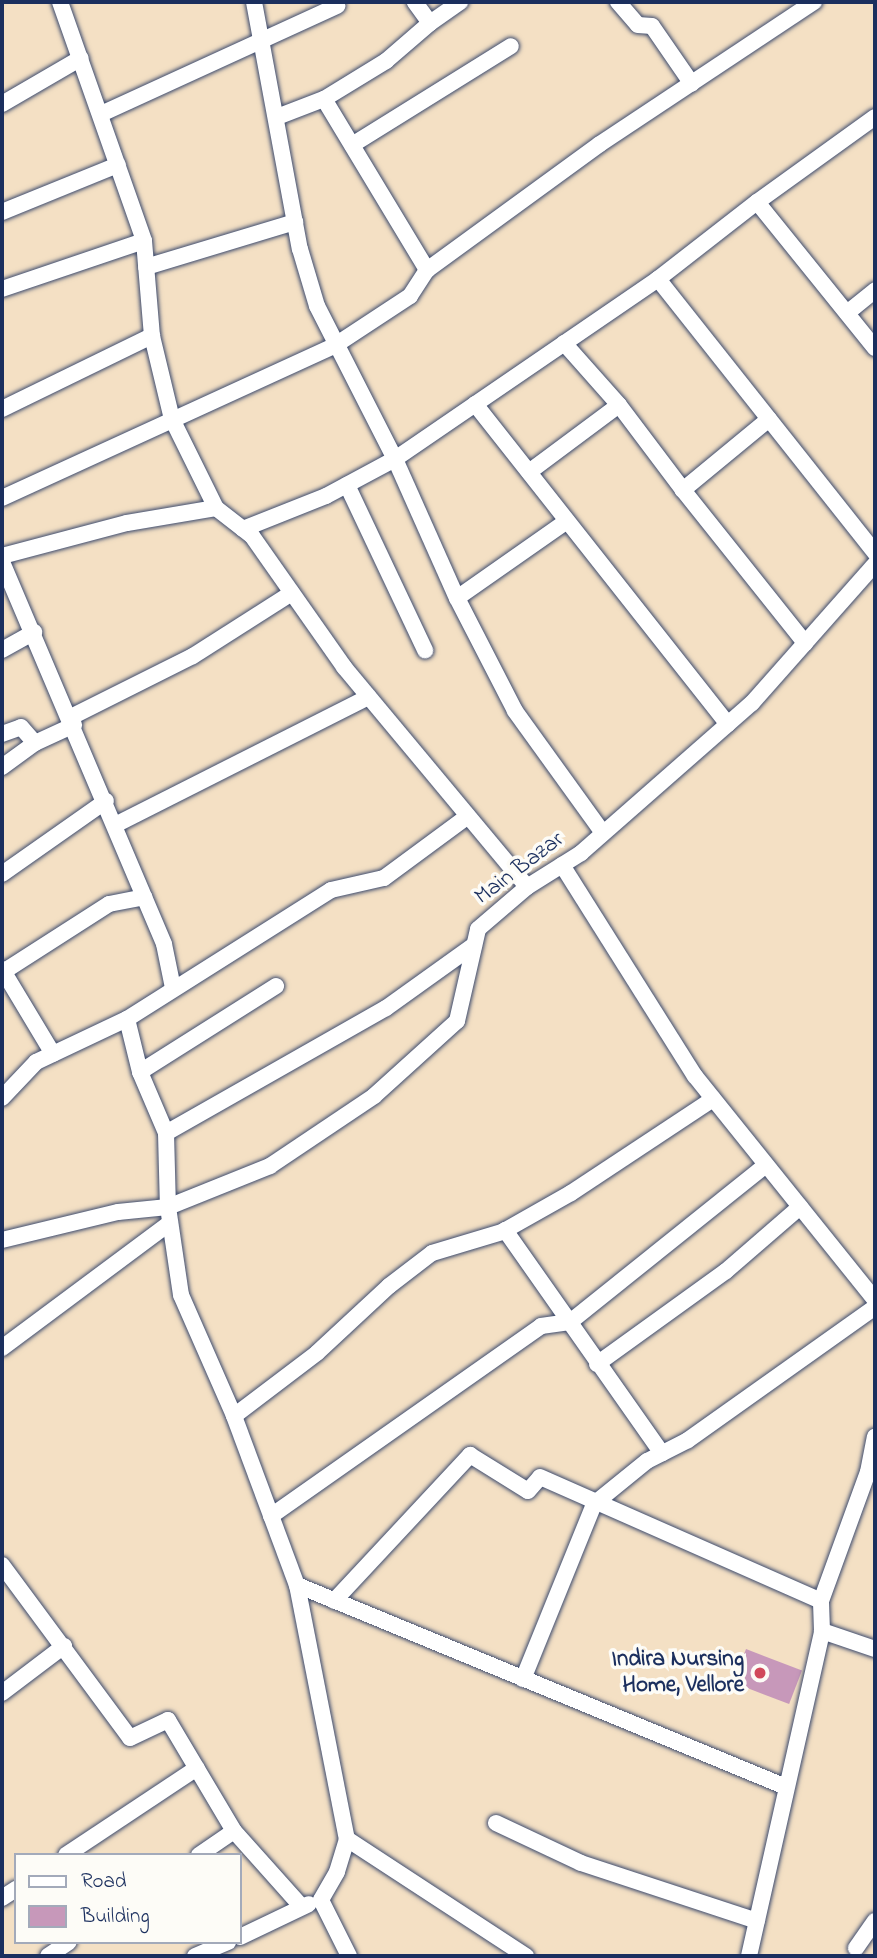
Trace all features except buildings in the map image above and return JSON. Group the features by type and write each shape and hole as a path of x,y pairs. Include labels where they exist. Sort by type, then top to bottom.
{"street":[{"path":"60,2 144,241 152,336 172,419 216,508 243,529 368,696 527,887"},
{"path":"254,2 263,38 295,222 317,306 334,346 395,459 457,598 515,711 603,833"},
{"path":"415,2 430,23"},
{"path":"277,117 324,99 386,61 430,23 460,2"},
{"path":"618,2 638,25 652,26 692,84"},
{"path":"2,498 334,346 410,296 427,270 600,144 814,2"},
{"path":"101,114 337,6"},
{"path":"352,145 511,46"},
{"path":"2,103 81,58"},
{"path":"324,99 427,270"},
{"path":"243,529 346,485 395,459 657,278 875,117"},
{"path":"2,212 118,165"},
{"path":"757,202 875,348"},
{"path":"146,267 295,222"},
{"path":"2,289 144,241"},
{"path":"657,278 875,553"},
{"path":"847,313 875,290"},
{"path":"2,409 152,336"},
{"path":"564,343 619,405 732,557 805,643"},
{"path":"475,404 728,724"},
{"path":"529,472 619,405"},
{"path":"683,490 769,419"},
{"path":"346,485 425,650"},
{"path":"2,556 127,523 216,508"},
{"path":"457,598 567,520"},
{"path":"2,562 106,801 164,944 173,988"},
{"name":"Main Bazar","path":"2,1240 118,1212 169,1215 270,1166 374,1096 457,1021 478,929 527,887 562,865 603,833 728,724 875,564"},
{"path":"2,767 35,743 193,656 292,593"},
{"path":"2,650 34,632"},
{"path":"115,825 368,696"},
{"path":"2,734 21,727 35,743"},
{"path":"2,874 106,801"},
{"path":"2,1098 36,1062 127,1019 331,890 384,878 467,817"},
{"path":"562,865 713,1099 875,1300"},
{"path":"53,1054 3,971 109,904 144,897"},
{"path":"166,1133 386,1008 474,945"},
{"path":"140,1072 276,986"},
{"path":"127,1019 140,1072 166,1133 169,1215 181,1295 234,1416 297,1585 347,1839 337,1872 321,1900 301,1906 242,1936"},
{"path":"234,1416 317,1353 389,1286 432,1253 506,1230 571,1194 713,1099"},
{"path":"271,1516 541,1326 570,1322 766,1165"},
{"path":"597,1364 726,1271 800,1207"},
{"path":"2,1348 169,1215"},
{"path":"506,1230 597,1364 662,1453"},
{"path":"523,1679 594,1504 662,1453 755,1395 875,1307"},
{"path":"749,1956 822,1631 821,1601 868,1472 875,1437"},
{"path":"334,1601 470,1455 528,1491 540,1477 594,1504 821,1601"},
{"path":"2,1565 8,1586 64,1646 130,1738 168,1720 234,1831 301,1906"},
{"path":"297,1585 786,1787"},
{"path":"822,1631 875,1649"},
{"path":"2,1693 64,1646"},
{"path":"69,1853 197,1768"},
{"path":"496,1823 581,1863 757,1921"},
{"path":"202,1853 234,1831"},
{"path":"347,1839 526,1956"},
{"path":"321,1900 341,1953"},
{"path":"856,1948 875,1921"},
{"path":"48,1956 66,1944"},
{"path":"195,1956 223,1944"}],"place":[{"name":"Indira Nursing Home, Vellore","path":"760,1673"}]}
